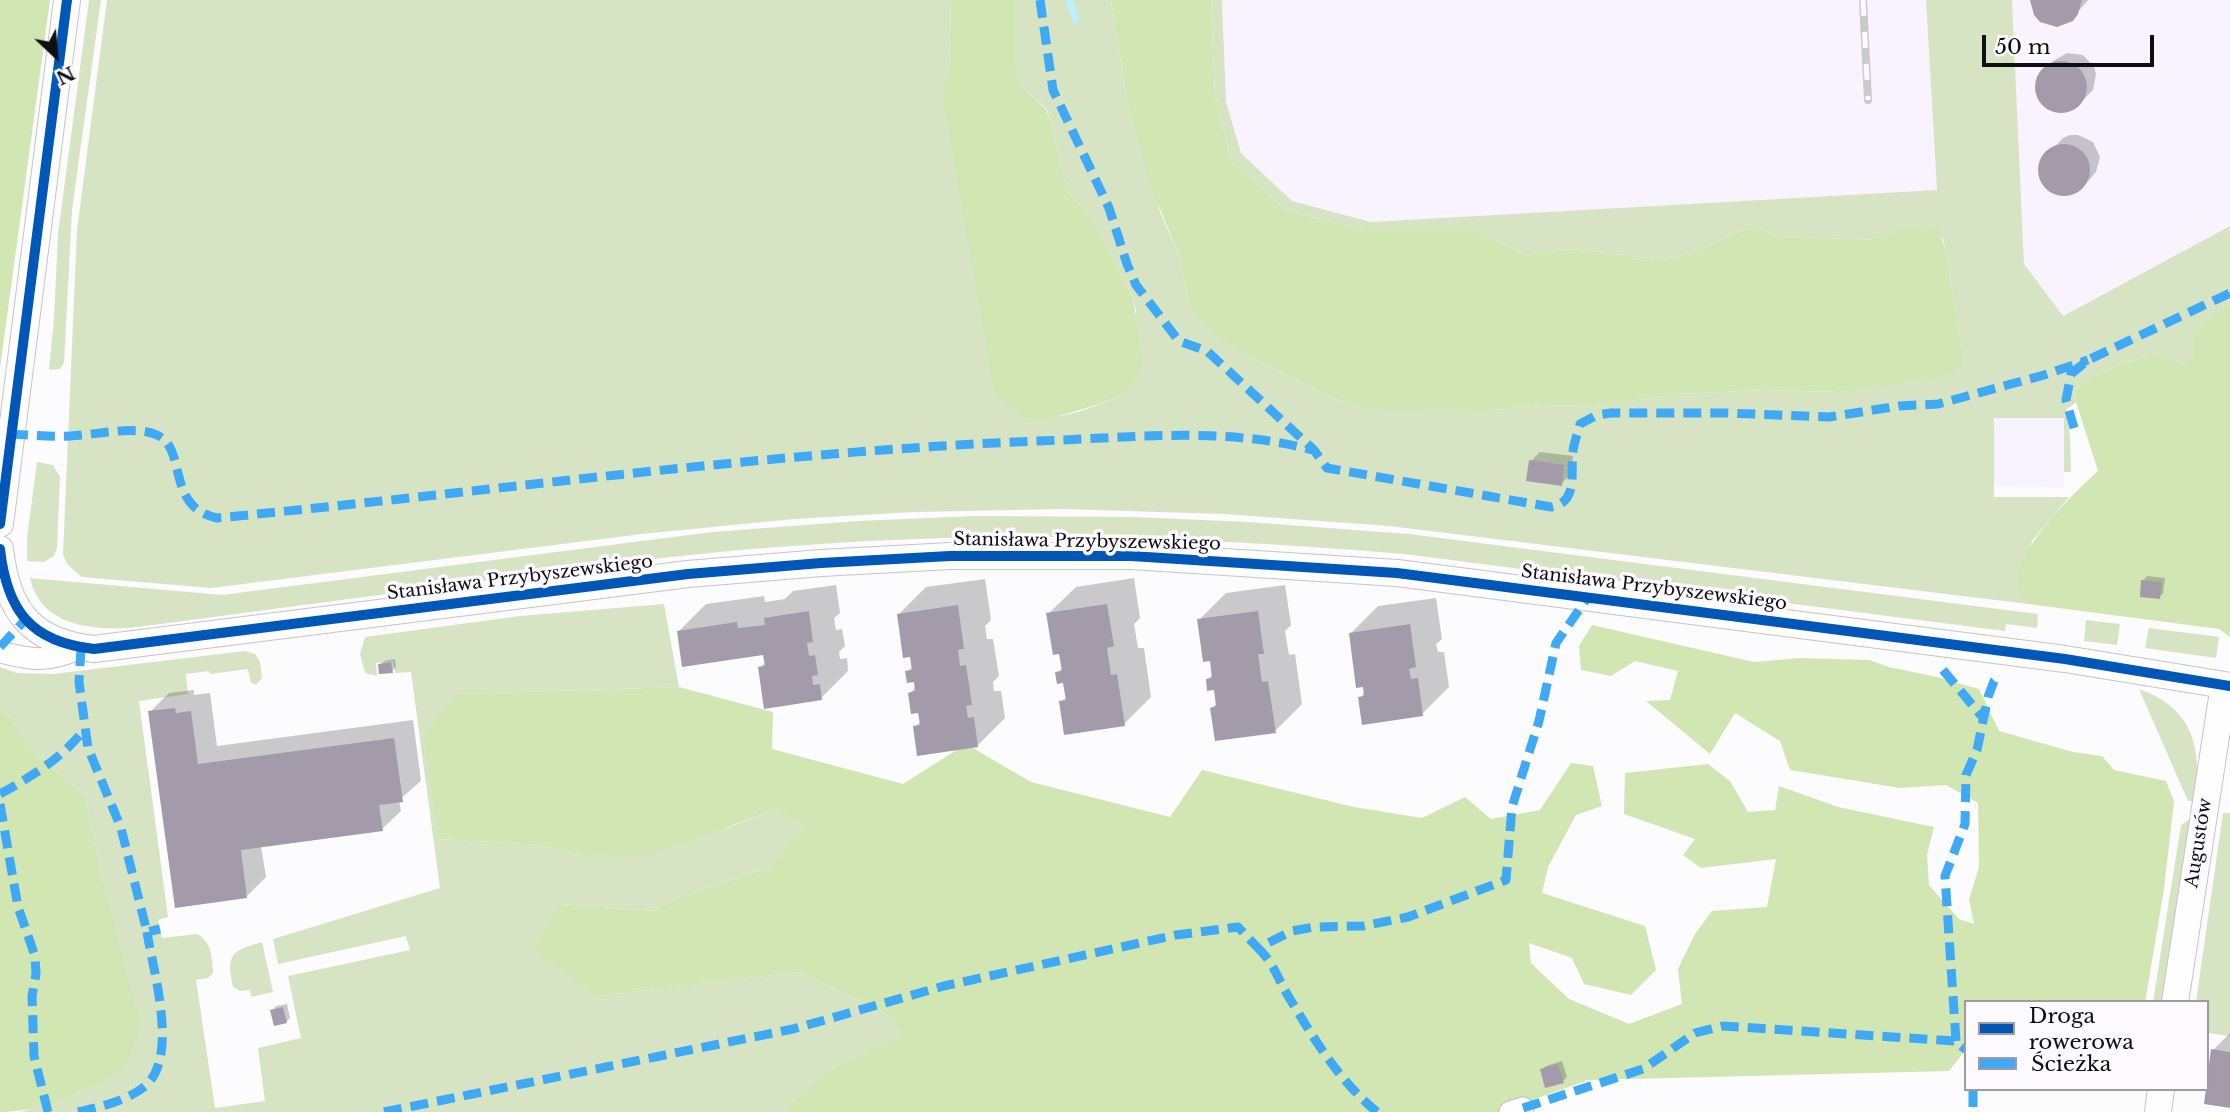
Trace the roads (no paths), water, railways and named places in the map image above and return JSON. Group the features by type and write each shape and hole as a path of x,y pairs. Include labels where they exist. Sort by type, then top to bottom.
{"street":[{"path":"0,524 66,0"},
{"name":"Stanisława Przybyszewskiego","path":"0,550 8,587 18,610 26,620 52,640 81,648 121,648 630,581 763,568 950,556 1131,556 1396,573 2065,659 2227,686"},
{"name":"Stanisława Przybyszewskiego","path":"0,652 33,660 60,657 81,648"},
{"name":"Augustów","path":"2175,1000 2227,686"},
{"path":"2158,1112 2161,1091"}],"waterway":[{"path":"1069,0 1076,20"}],"railway":[{"path":"1863,0 1868,100"}]}
